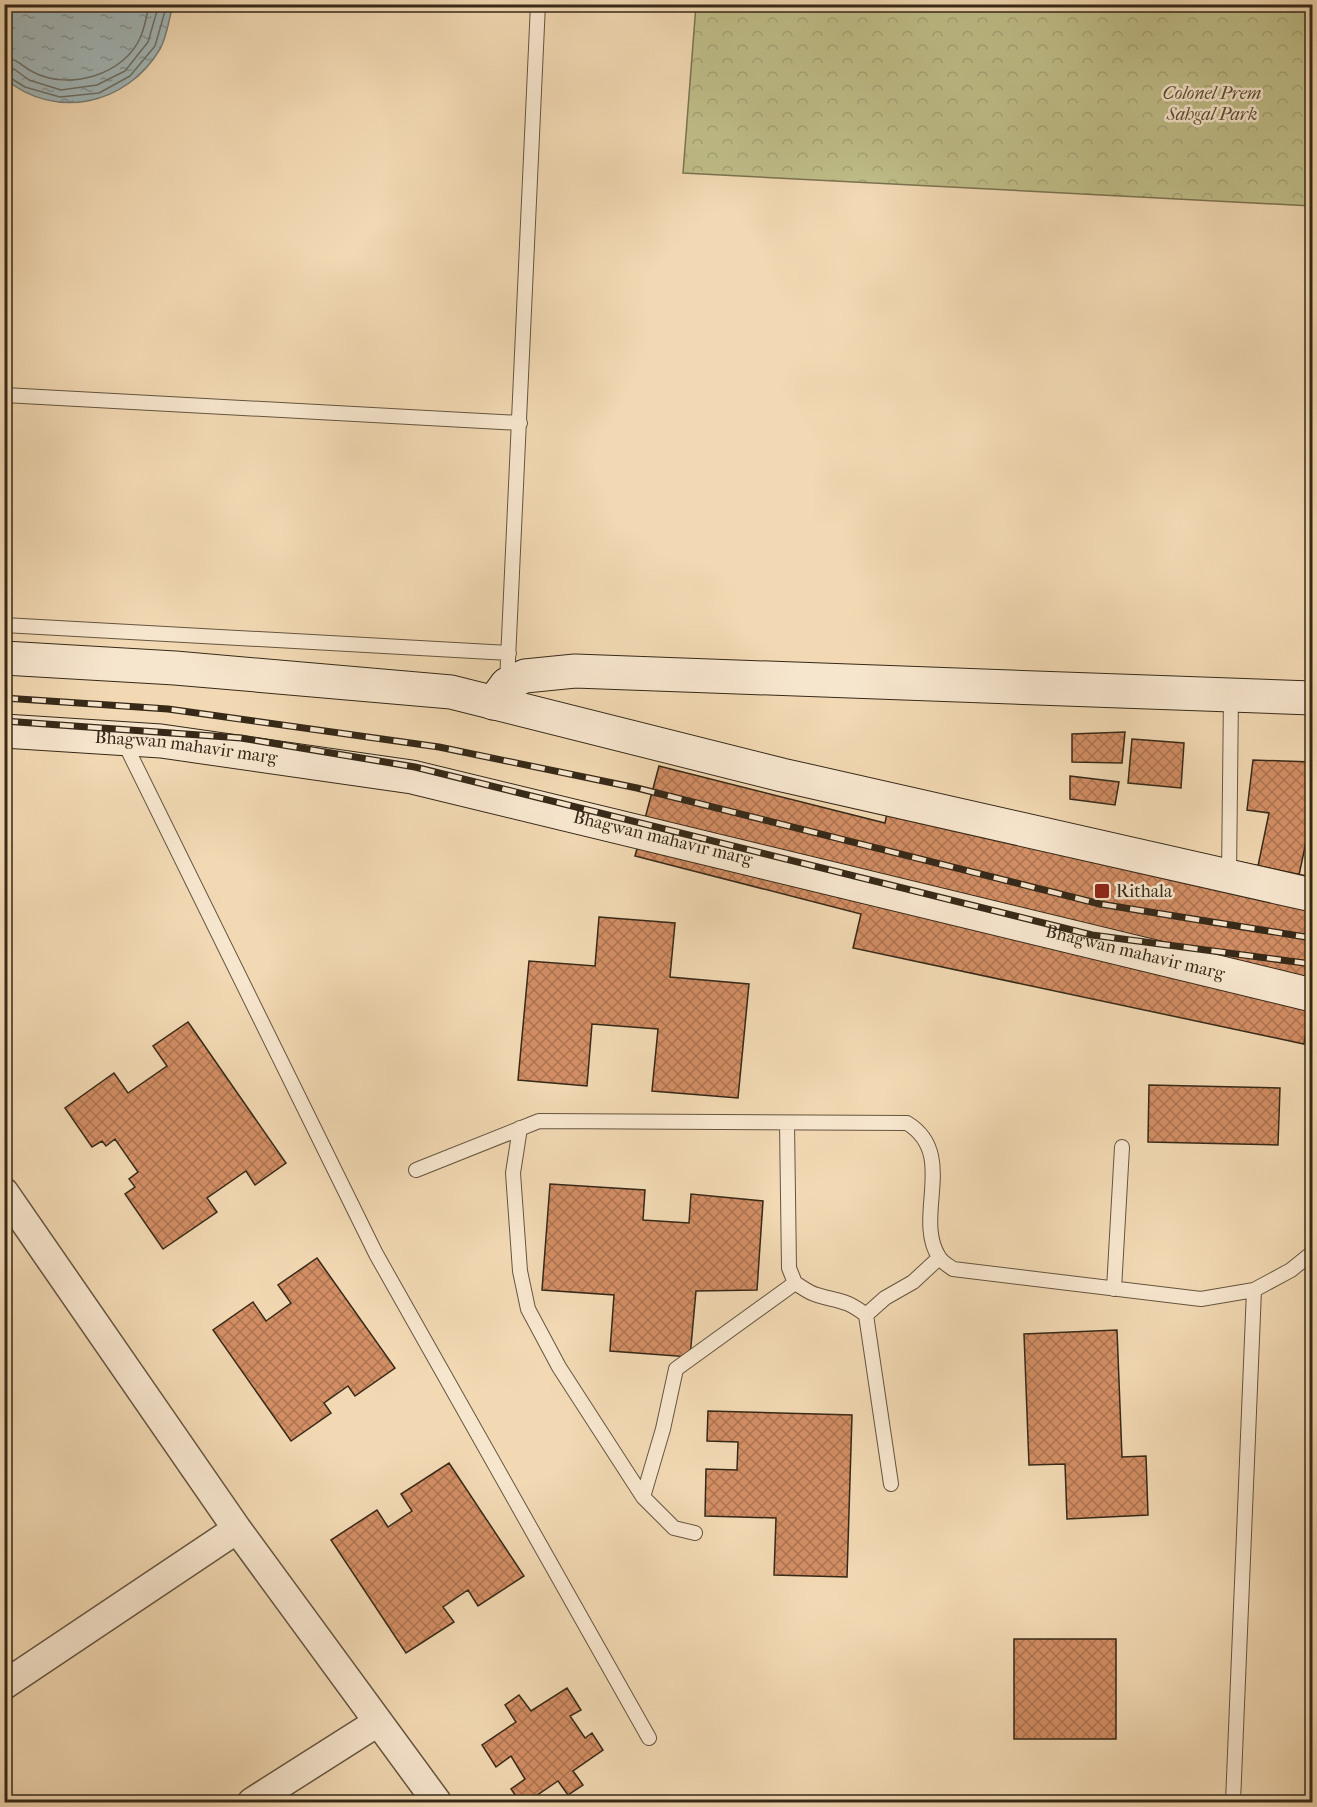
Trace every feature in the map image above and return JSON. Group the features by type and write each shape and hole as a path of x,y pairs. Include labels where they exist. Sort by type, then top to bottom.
{"main road":[{"path":"4,658 175,668 450,692 525,676 575,671 1312,698"},
{"path":"503,680 793,778 1312,895"},
{"name":"Bhagwan mahavir marg","path":"4,731 161,741 412,777 1312,995"}],"street":[{"path":"4,1192 237,1529 437,1803"},
{"path":"4,1685 237,1529"},
{"path":"252,1803 378,1722"}],"lane":[{"path":"4,625 503,680 520,423 538,4"},
{"path":"4,394 520,423"},
{"path":"1229,876 1231,695"},
{"path":"123,740 376,1254 649,1738"},
{"path":"417,1170 539,1121 908,1124 922,1132 931,1149 932,1238 939,1258 953,1269 1201,1299 1254,1290 1291,1270 1312,1253"},
{"path":"787,1123 789,1268 795,1283 816,1295 836,1298 852,1304 866,1316 891,1484"},
{"path":"520,1128 513,1173 520,1270 528,1309 559,1367 643,1497 674,1528 695,1533"},
{"path":"1114,1288 1122,1147"},
{"path":"866,1316 885,1298 913,1282 939,1258"},
{"path":"643,1497 663,1429 675,1370 795,1283"},
{"path":"1233,1803 1254,1290"}],"green space":[{"name":"Colonel Prem Sahgal Park","path":"696,5 1312,5 1312,206 683,173"}],"water":[{"path":"4,5 173,5 160,49 146,68 128,84 109,94 88,101 67,103 46,100 25,92 5,79"}],"building":[{"path":"1125,732 1122,763 1072,762 1072,734"},
{"path":"1132,739 1184,743 1181,788 1128,783"},
{"path":"1253,760 1312,762 1312,814 1299,875 1258,866 1269,813 1247,810"},
{"path":"659,766 885,823 892,789 1312,877 1312,1013 1309,1013 1304,1044 853,948 861,914 635,856"},
{"path":"659,766 885,823 892,789 1312,878 1312,1013 1309,1013 1304,1044 853,948 861,914 635,856"},
{"path":"1070,776 1119,782 1115,805 1070,799"},
{"path":"599,917 675,923 670,977 749,984 738,1098 652,1091 658,1029 592,1024 587,1086 518,1080 529,961 595,966"},
{"path":"188,1022 286,1163 255,1185 246,1171 207,1198 217,1212 163,1249 125,1194 135,1187 129,1179 138,1172 115,1139 106,1146 102,1141 92,1147 65,1108 114,1073 128,1093 167,1066 153,1046"},
{"path":"1149,1085 1280,1088 1278,1145 1148,1142"},
{"path":"550,1184 645,1190 643,1220 689,1223 691,1194 763,1201 757,1290 696,1291 690,1357 610,1351 614,1295 542,1290"},
{"path":"317,1258 395,1368 355,1396 348,1386 324,1403 331,1413 291,1441 213,1330 253,1302 266,1321 291,1303 278,1285"},
{"path":"1117,1330 1122,1457 1146,1456 1148,1515 1067,1519 1065,1464 1029,1465 1024,1334"},
{"path":"708,1411 852,1415 847,1577 774,1575 776,1518 705,1516 706,1469 737,1470 738,1442 707,1441"},
{"path":"449,1463 524,1576 478,1606 468,1590 443,1607 454,1622 406,1653 331,1540 377,1510 388,1527 412,1511 401,1494"},
{"path":"1014,1639 1116,1639 1116,1739 1014,1739"},
{"path":"567,1688 581,1710 570,1716 585,1738 592,1733 603,1750 573,1771 583,1785 568,1795 558,1781 527,1802 520,1802 511,1789 525,1779 511,1756 496,1767 482,1745 516,1722 505,1705 519,1695 531,1711"}],"railway":[{"path":"4,698 168,709 439,747 637,788 1100,904 1312,938"},
{"path":"4,721 241,738 415,767 1092,935 1312,964"}],"place":[{"name":"Rithala","path":"1102,891"}]}
